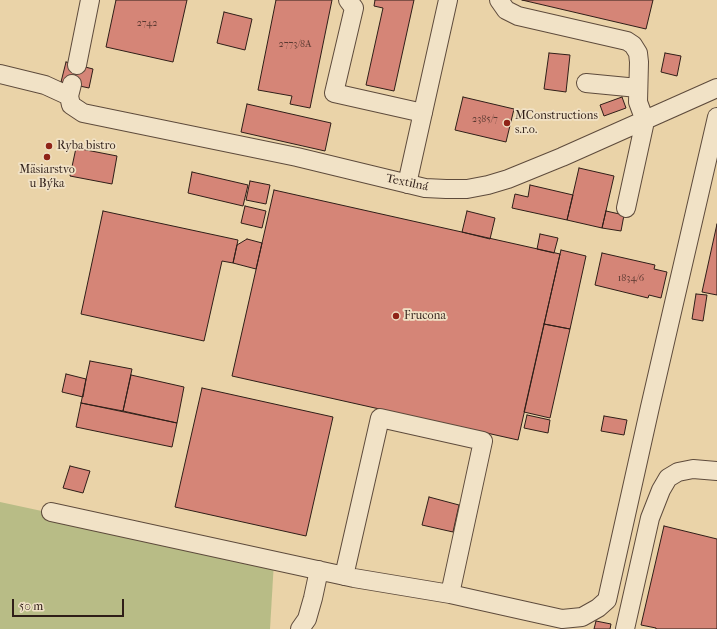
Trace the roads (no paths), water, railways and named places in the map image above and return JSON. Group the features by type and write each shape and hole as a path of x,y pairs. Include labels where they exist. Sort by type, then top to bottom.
{"lane":[{"path":"77,65 90,0"},
{"path":"348,0 354,8 334,93 423,113"},
{"path":"407,184 447,0"},
{"path":"499,0 506,10 518,16 627,42 633,46 638,53 638,102 645,121 626,208"},
{"name":"Textilná","path":"0,74 71,90 71,105 83,113 297,157 425,188 446,189 467,189 508,179 556,160 717,88"},
{"path":"586,83 638,88"},
{"path":"51,512 344,576 450,594 562,619 582,616 598,608 607,600 717,117"},
{"path":"344,576 380,418 483,441 450,594"},
{"path":"625,629 650,518 661,490 668,478 678,472 693,469 717,471"},
{"path":"300,629 307,618 319,570"}],"place":[{"name":"MConstructions s.r.o.","path":"507,123"},
{"name":"Ryba bistro","path":"49,146"},
{"name":"Mäsiarstvo u Býka","path":"47,157"},
{"name":"Frucona","path":"396,316"}]}
